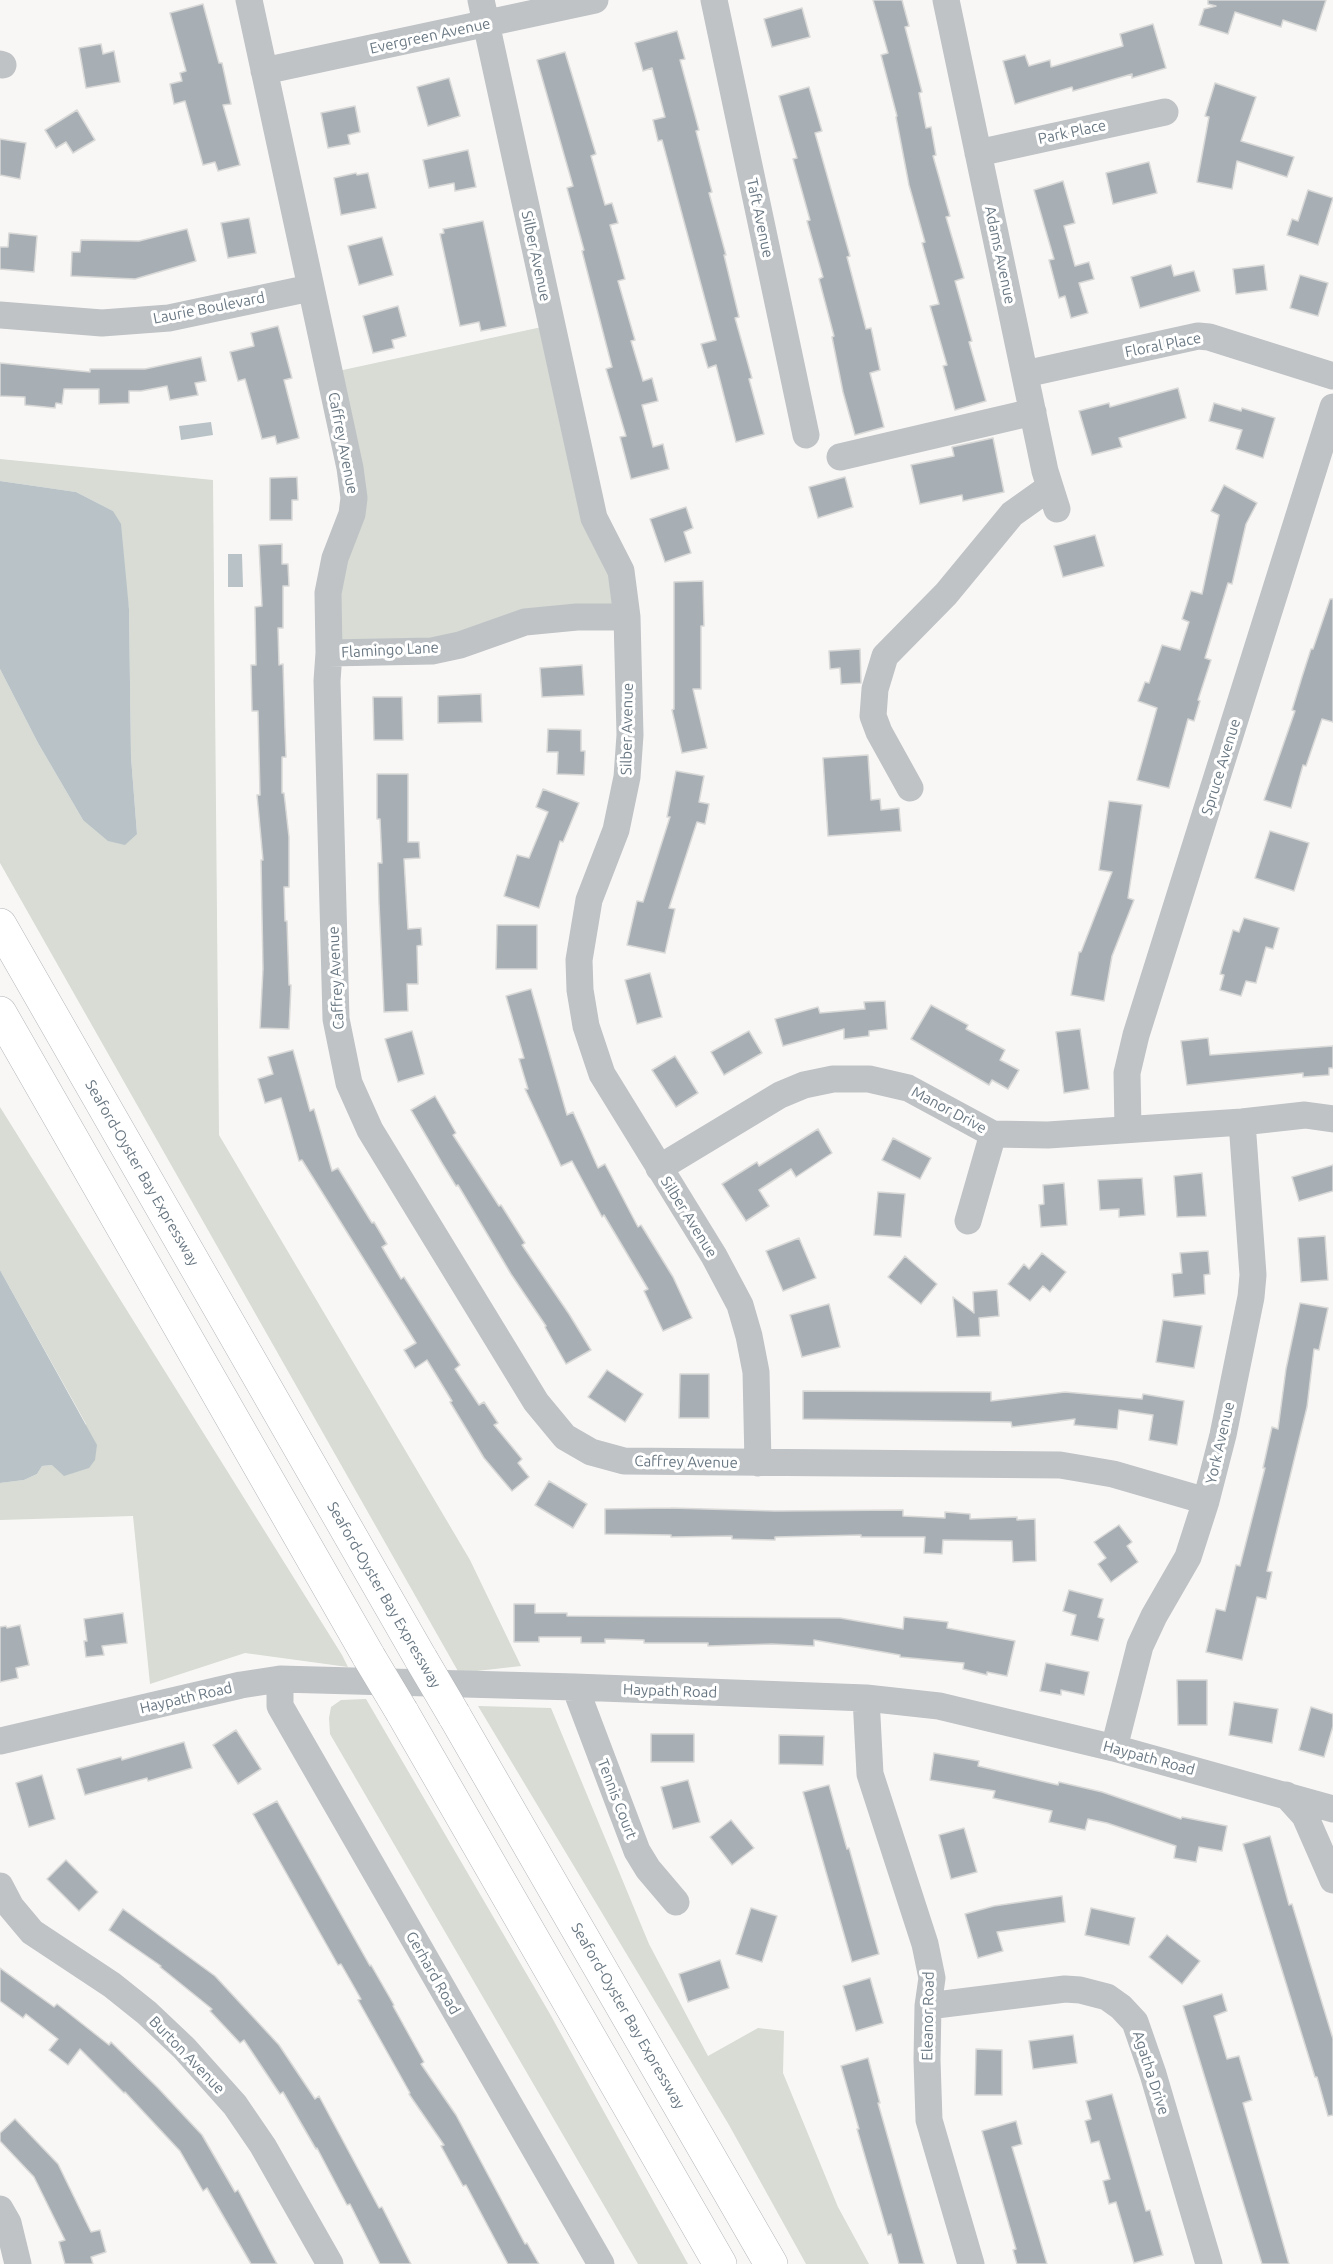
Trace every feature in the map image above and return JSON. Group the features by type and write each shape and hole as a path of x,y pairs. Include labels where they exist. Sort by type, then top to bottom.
{"highway":[{"name":"Seaford-Oyster Bay Expressway","path":"0,925 771,2264"},
{"path":"0,1013 720,2264"}],"street":[{"name":"Caffrey Avenue","path":"249,0 350,468 354,498 352,514 335,558 328,593 327,681 336,1018 349,1083 370,1130 536,1402 565,1437 591,1452 624,1461 1060,1465 1113,1474 1206,1501"},
{"name":"Evergreen Avenue","path":"264,71 484,12 595,0"},
{"name":"Taft Avenue","path":"714,0 806,435"},
{"name":"Adams Avenue","path":"910,788 879,732 873,716 874,689 885,656 946,594 1011,514 1053,498 946,0"},
{"name":"Silber Avenue","path":"484,12 594,518 621,571 627,617 630,735 627,777 616,830 589,900 579,960 580,990 586,1026 602,1074 714,1256 740,1305 756,1372 758,1463"},
{"name":"Park Place","path":"978,153 1165,112"},
{"name":"Laurie Boulevard","path":"0,315 102,323 169,318 310,288"},
{"name":"Floral Place","path":"1025,374 1198,336 1209,337 1333,376"},
{"name":"Spruce Avenue","path":"1128,1129 1127,1074 1136,1035 1333,407"},
{"path":"840,457 1033,412"},
{"name":"Flamingo Lane","path":"329,653 432,651 460,645 525,622 577,617 627,617"},
{"name":"Manor Drive","path":"659,1168 780,1095 804,1085 833,1079 870,1079 908,1088 993,1134 1048,1135 1242,1122 1305,1115 1333,1119"},
{"name":"York Avenue","path":"1114,1748 1140,1646 1154,1616 1188,1557 1206,1501 1223,1435 1251,1298 1253,1275 1242,1122"},
{"path":"968,1221 993,1134"},
{"name":"Haypath Road","path":"0,1742 241,1684 280,1679 866,1698 939,1706 1114,1748 1333,1809"},
{"name":"Gerhard Road","path":"280,1679 280,1706 601,2264"},
{"name":"Tennis Court","path":"575,1687 637,1851 648,1869 676,1902"},
{"name":"Eleanor Road","path":"866,1698 870,1774 925,1944 932,1978 928,2006 929,2120 971,2264"},
{"path":"1286,1795 1305,1816 1333,1880"},
{"name":"Burton Avenue","path":"0,1886 11,1907 32,1932 112,1985 147,2013 184,2048 235,2105 263,2146 330,2264"},
{"name":"Agatha Drive","path":"928,2006 1065,1989 1080,1990 1107,1997 1121,2007 1135,2022 1153,2074 1209,2264"},
{"path":"0,2209 8,2223 18,2264"}],"shaded area":[{"path":"551,325 627,617 460,645 329,653 352,514 329,373"},
{"path":"211,422 213,435 181,440 179,426"},
{"path":"0,459 213,480 219,1135 470,1560 521,1666 459,1673 0,863 0,669 38,743 83,820 137,834 131,757 129,609 113,511 76,492 0,481"},
{"path":"0,481 76,492 113,511 121,524 129,609 131,757 137,834 125,845 108,841 83,820 38,743 0,669"},
{"path":"228,554 242,554 243,587 228,587"},
{"path":"0,1107 348,1667 245,1653 150,1684 133,1516 0,1520 0,1483 24,1480 37,1474 42,1466 52,1465 86,1424 0,1270"},
{"path":"0,1270 97,1445 95,1460 89,1468 64,1476 52,1465 42,1466 37,1474 24,1480 0,1483"},
{"path":"366,1699 550,2014 688,2264 638,2264 330,1734 331,1707 341,1700"},
{"path":"478,1706 551,1708 649,1944 708,2056 758,2028 784,2031 783,2073 838,2207 869,2264 806,2264 729,2125"}],"building":[{"path":"873,0 902,0 909,26 905,27 922,92 919,93 926,128 931,127 936,155 933,156 950,216 946,217 964,278 955,281 986,401 955,410 943,366 947,365 930,306 939,304 909,185 897,116 881,55 888,53"},
{"path":"1208,0 1326,0 1316,31 1283,20 1281,27 1235,12 1228,34 1199,25 1204,9 1216,6 1208,4"},
{"path":"203,4 219,63 222,63 231,104 223,105 240,165 218,171 215,162 203,165 185,101 174,104 170,84 182,81 180,73 186,71 170,13"},
{"path":"802,8 810,37 772,47 764,19"},
{"path":"1153,24 1166,68 1132,78 1132,74 1073,91 1072,87 1015,104 1003,61 1025,55 1029,66 1050,60 1051,67 1123,46 1120,34"},
{"path":"677,31 685,59 680,60 699,130 696,131 712,192 709,193 726,255 724,255 739,317 735,318 752,378 749,379 764,434 736,442 716,365 708,368 701,344 716,340 662,140 658,141 653,120 665,117 652,68 643,71 635,43"},
{"path":"101,44 103,54 114,51 120,82 86,88 79,48"},
{"path":"565,52 596,154 591,156 605,205 612,203 618,223 610,225 625,279 618,281 635,340 631,341 643,381 652,378 658,401 642,405 653,447 663,444 669,469 631,479 620,437 626,436 606,369 612,367 567,188 573,186 537,60"},
{"path":"449,78 460,116 428,126 417,87"},
{"path":"1215,83 1256,97 1241,141 1294,157 1287,177 1237,161 1232,189 1197,182 1209,117 1205,116"},
{"path":"809,87 822,131 815,133 850,256 847,257 866,329 871,328 880,370 870,373 884,427 855,435 843,392 832,337 834,336 819,279 823,277 793,159 797,158 779,96"},
{"path":"355,106 360,132 348,135 350,144 328,148 321,113"},
{"path":"77,110 95,140 73,153 66,142 56,148 45,130"},
{"path":"0,139 26,143 20,179 0,175"},
{"path":"468,150 476,187 455,191 454,183 429,188 423,160"},
{"path":"1149,162 1157,193 1113,204 1106,173"},
{"path":"356,173 357,175 368,173 376,208 341,215 334,178"},
{"path":"1063,181 1075,223 1064,226 1075,266 1089,262 1094,279 1079,283 1088,313 1071,318 1065,296 1059,298 1049,260 1054,259 1034,190"},
{"path":"1308,190 1333,198 1318,245 1287,235 1292,219 1298,221"},
{"path":"249,218 256,253 228,258 221,223"},
{"path":"483,221 506,326 481,331 479,322 460,326 440,234 444,233 443,229"},
{"path":"187,229 196,261 135,279 71,276 72,252 80,252 81,240 139,241"},
{"path":"9,233 37,236 34,272 0,269 0,247 8,247"},
{"path":"382,237 393,275 359,285 348,246"},
{"path":"1171,265 1174,276 1194,271 1200,291 1140,308 1131,277"},
{"path":"1264,265 1267,290 1236,294 1233,269"},
{"path":"1300,275 1328,283 1318,316 1290,308"},
{"path":"398,306 406,336 392,340 394,348 373,353 363,316"},
{"path":"278,326 292,378 284,380 299,438 277,444 275,436 262,439 245,379 238,381 230,352 254,346 251,333"},
{"path":"201,357 206,381 195,383 198,395 170,400 167,386 129,391 129,403 99,404 99,389 64,389 62,404 56,403 55,408 25,405 25,397 0,396 0,363 90,372 90,369 145,369"},
{"path":"1178,388 1186,418 1119,438 1122,447 1092,455 1079,411 1109,403 1110,407"},
{"path":"1214,403 1241,411 1242,408 1275,418 1263,458 1236,449 1242,430 1209,421"},
{"path":"993,438 1004,492 963,501 962,495 920,504 911,465 954,456 952,447"},
{"path":"297,477 298,500 292,500 292,520 270,520 270,478"},
{"path":"845,477 853,507 818,518 809,487"},
{"path":"1224,485 1257,503 1246,524 1232,584 1228,583 1205,658 1211,660 1198,700 1200,701 1194,721 1188,719 1169,788 1137,780 1157,708 1138,701 1145,682 1149,683 1162,645 1180,650 1189,622 1182,619 1191,591 1202,594 1219,515 1211,511"},
{"path":"686,507 693,528 684,532 691,553 665,562 650,519"},
{"path":"1095,535 1104,566 1063,577 1054,546"},
{"path":"282,544 282,564 288,564 289,586 283,586 283,628 278,628 279,665 283,664 286,757 282,757 282,793 284,793 289,837 289,887 284,887 289,985 291,985 289,1029 260,1028 263,969 261,860 263,860 257,795 260,795 258,711 252,711 251,665 256,665 255,607 262,606 259,545"},
{"path":"703,581 704,626 701,626 701,689 693,689 707,748 682,753 672,710 674,709 674,582"},
{"path":"1330,599 1333,599 1333,722 1322,719 1306,766 1303,765 1291,808 1264,800 1295,711 1292,710 1311,649 1313,649"},
{"path":"860,649 861,683 841,684 840,668 830,669 829,651"},
{"path":"582,665 584,695 542,697 540,668"},
{"path":"481,694 482,722 438,723 438,696"},
{"path":"373,697 402,697 403,740 374,740"},
{"path":"548,729 581,730 581,751 585,751 584,775 557,774 558,752 547,752"},
{"path":"868,755 871,800 880,799 881,810 899,808 901,831 828,836 823,758"},
{"path":"676,771 704,776 699,802 709,804 705,824 697,822 669,908 675,909 665,953 627,945 637,901 643,902 670,817 667,817"},
{"path":"377,774 408,774 408,842 419,842 420,858 404,859 408,929 421,928 422,945 417,946 418,984 407,984 408,1011 384,1012 378,863 382,863 380,819 377,819"},
{"path":"543,789 579,803 563,842 560,841 539,908 504,896 517,855 529,858 548,812 536,807"},
{"path":"1109,801 1142,805 1128,898 1134,900 1112,956 1104,1001 1071,995 1079,952 1081,952 1112,872 1099,870"},
{"path":"1270,831 1309,843 1294,891 1255,878"},
{"path":"1244,918 1279,928 1273,949 1266,947 1256,983 1246,981 1241,996 1220,990 1224,975 1220,974 1233,930 1239,932"},
{"path":"497,925 537,925 537,969 496,969"},
{"path":"650,973 662,1017 637,1024 625,980"},
{"path":"531,989 567,1115 573,1112 598,1168 605,1164 638,1227 641,1225 673,1277 692,1318 663,1331 644,1291 648,1289 604,1215 602,1217 572,1161 561,1166 525,1089 528,1089 519,1059 524,1058 506,996"},
{"path":"885,1001 887,1029 869,1031 869,1036 844,1039 844,1029 783,1046 775,1019 818,1007 820,1013 865,1009 864,1002"},
{"path":"931,1005 968,1025 966,1029 1005,1050 1000,1060 1019,1070 1008,1089 992,1080 989,1085 911,1039"},
{"path":"1080,1029 1089,1089 1064,1093 1056,1032"},
{"path":"412,1031 424,1074 398,1082 385,1039"},
{"path":"749,1031 762,1053 724,1075 711,1052"},
{"path":"1208,1038 1210,1055 1333,1046 1333,1068 1329,1068 1329,1075 1303,1077 1303,1073 1187,1085 1181,1041"},
{"path":"293,1050 310,1111 314,1109 332,1171 338,1168 372,1223 374,1222 387,1244 382,1247 401,1279 404,1277 460,1365 455,1369 479,1405 484,1402 498,1423 494,1425 522,1459 518,1463 529,1477 512,1491 484,1458 427,1360 415,1368 404,1350 416,1343 302,1160 299,1161 281,1098 265,1103 258,1079 273,1074 268,1057"},
{"path":"675,1056 698,1093 676,1107 652,1070"},
{"path":"435,1096 456,1133 453,1135 499,1206 501,1205 525,1243 522,1245 591,1350 566,1364 546,1326 511,1274 458,1185 456,1186 411,1110"},
{"path":"818,1129 832,1153 796,1177 791,1169 759,1190 769,1206 746,1221 722,1184 757,1162 759,1166"},
{"path":"893,1138 931,1158 920,1179 882,1160"},
{"path":"1333,1165 1333,1191 1299,1201 1292,1177"},
{"path":"1202,1173 1206,1216 1177,1217 1174,1176"},
{"path":"1142,1178 1145,1215 1119,1217 1119,1209 1100,1210 1098,1180"},
{"path":"1064,1183 1067,1225 1041,1227 1039,1205 1044,1204 1043,1185"},
{"path":"878,1192 905,1194 901,1237 874,1235"},
{"path":"1325,1236 1328,1280 1301,1282 1298,1238"},
{"path":"799,1238 816,1278 783,1291 766,1251"},
{"path":"1208,1251 1210,1274 1204,1275 1205,1294 1174,1297 1172,1274 1182,1273 1180,1253"},
{"path":"1042,1253 1066,1272 1050,1292 1043,1286 1030,1301 1008,1284 1024,1264 1029,1269"},
{"path":"905,1256 937,1284 921,1304 888,1277"},
{"path":"997,1290 999,1316 979,1318 980,1336 957,1337 953,1297 974,1313 973,1292"},
{"path":"1300,1303 1328,1308 1319,1350 1314,1349 1307,1407 1267,1571 1272,1572 1266,1599 1257,1597 1242,1660 1206,1652 1216,1609 1225,1611 1236,1565 1240,1566 1265,1468 1263,1468 1272,1427 1278,1429 1286,1369"},
{"path":"829,1304 840,1347 802,1357 790,1315"},
{"path":"1163,1320 1202,1326 1194,1368 1156,1362"},
{"path":"607,1370 643,1394 625,1422 588,1397"},
{"path":"680,1374 709,1374 709,1418 679,1418"},
{"path":"803,1391 991,1392 991,1401 1065,1392 1142,1399 1143,1394 1184,1401 1177,1445 1149,1440 1153,1415 1119,1410 1117,1429 1074,1425 1075,1419 1012,1427 1011,1422 803,1419"},
{"path":"549,1481 587,1504 573,1528 535,1505"},
{"path":"605,1509 775,1511 903,1510 903,1516 945,1518 945,1512 970,1514 970,1519 1017,1517 1017,1520 1035,1519 1036,1561 1013,1562 1012,1541 943,1540 942,1554 924,1553 925,1537 861,1537 861,1535 775,1537 775,1540 732,1539 732,1536 671,1537 671,1535 605,1534"},
{"path":"1119,1525 1132,1542 1127,1546 1138,1562 1111,1582 1098,1564 1106,1558 1094,1542"},
{"path":"1069,1590 1103,1599 1098,1617 1104,1619 1098,1641 1071,1635 1076,1615 1063,1611"},
{"path":"514,1604 535,1604 535,1613 567,1613 567,1616 840,1618 903,1629 904,1617 948,1622 947,1628 1015,1641 1007,1676 987,1672 987,1675 963,1669 964,1663 900,1657 900,1655 814,1640 814,1646 772,1644 708,1646 708,1643 644,1643 644,1640 605,1639 605,1643 581,1643 581,1637 539,1637 539,1642 514,1642"},
{"path":"123,1613 127,1643 102,1646 104,1655 86,1657 84,1641 87,1641 84,1619"},
{"path":"20,1625 29,1665 16,1668 18,1678 0,1682 0,1627"},
{"path":"1046,1663 1089,1672 1084,1695 1061,1690 1061,1695 1040,1691"},
{"path":"1177,1680 1207,1680 1207,1725 1178,1725"},
{"path":"1234,1702 1278,1709 1272,1743 1229,1735"},
{"path":"1311,1707 1333,1714 1333,1726 1324,1757 1299,1750"},
{"path":"236,1730 261,1769 238,1784 213,1745"},
{"path":"651,1734 694,1734 694,1762 651,1762"},
{"path":"779,1735 824,1736 823,1765 779,1764"},
{"path":"184,1742 192,1768 148,1781 147,1778 85,1795 77,1769 121,1757 122,1760"},
{"path":"934,1753 979,1761 978,1766 1058,1785 1059,1782 1102,1792 1181,1819 1182,1817 1227,1826 1222,1851 1199,1847 1196,1862 1174,1858 1176,1846 1107,1823 1088,1819 1085,1830 1049,1822 1052,1811 993,1798 995,1791 930,1780"},
{"path":"42,1775 55,1819 29,1827 16,1783"},
{"path":"688,1780 700,1822 673,1829 661,1787"},
{"path":"829,1785 879,1954 852,1962 803,1792"},
{"path":"277,1801 394,2005 424,2062 421,2064 456,2115 525,2244 527,2243 539,2264 508,2264 466,2185 463,2186 441,2146 444,2145 409,2094 358,2000 361,1999 341,1964 338,1965 253,1814"},
{"path":"731,1820 754,1848 732,1865 710,1837"},
{"path":"964,1828 977,1872 951,1879 939,1835"},
{"path":"1270,1836 1289,1905 1292,1904 1333,2039 1333,2115 1328,2116 1317,2077 1315,2077 1243,1844"},
{"path":"66,1860 98,1892 79,1911 47,1879"},
{"path":"1062,1896 1065,1922 997,1932 1003,1951 978,1958 965,1914 994,1906"},
{"path":"751,1908 777,1916 762,1962 736,1954"},
{"path":"1091,1908 1135,1918 1129,1945 1085,1935"},
{"path":"123,1909 215,1976 279,2045 315,2099 319,2096 379,2208 382,2207 411,2264 380,2264 350,2204 347,2205 317,2148 283,2092 280,2094 244,2040 240,2043 210,2011 212,2009 161,1966 109,1930"},
{"path":"1167,1935 1200,1961 1182,1984 1149,1957"},
{"path":"720,1960 729,1988 688,2002 679,1974"},
{"path":"0,1968 54,2007 57,2004 109,2045 111,2042 202,2135 235,2192 238,2190 277,2264 251,2264 207,2188 203,2191 180,2151 125,2092 80,2049 68,2065 49,2050 58,2039 26,2014 23,2018 0,2001"},
{"path":"870,1978 883,2023 856,2031 843,1986"},
{"path":"1222,1994 1227,2011 1214,2016 1227,2059 1239,2056 1252,2100 1243,2103 1289,2264 1262,2264 1183,2006"},
{"path":"1073,2035 1077,2063 1033,2069 1029,2041"},
{"path":"976,2049 1002,2050 1002,2095 975,2095"},
{"path":"868,2058 880,2103 878,2103 924,2264 899,2264 891,2234 888,2235 857,2129 859,2129 841,2066"},
{"path":"1112,2094 1146,2211 1150,2210 1163,2255 1134,2263 1116,2202 1109,2204 1103,2181 1110,2179 1099,2141 1091,2143 1085,2121 1091,2119 1086,2101"},
{"path":"15,2119 58,2164 91,2232 100,2230 106,2252 91,2257 93,2264 65,2264 59,2242 65,2240 34,2177 0,2141 0,2133"},
{"path":"1016,2121 1022,2144 1012,2147 1047,2264 1017,2264 1013,2250 1016,2249 982,2131"}]}
